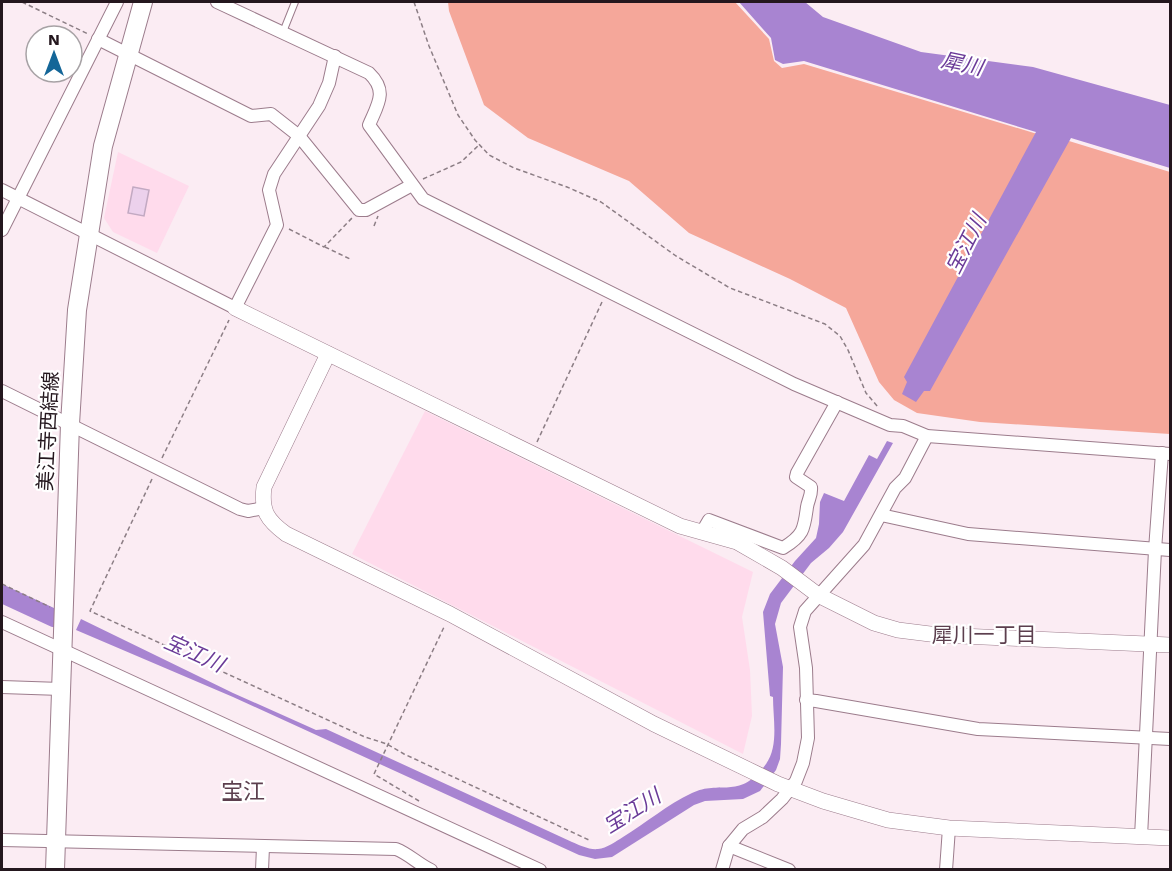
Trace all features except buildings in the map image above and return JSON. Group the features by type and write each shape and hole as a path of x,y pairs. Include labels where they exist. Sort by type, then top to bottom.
{"main road":[{"name":"美江寺西結線","path":"55,870 70,424 77,310 104,146 143,2"}],"street":[{"path":"2,230 117,2"},
{"path":"217,2 369,73 378,82 381,97 369,124 423,199 784,378 890,425 903,426 927,436 1166,454 1155,550 1141,837"},
{"path":"98,39 251,116 271,114 299,136 359,210 366,210 412,185"},
{"path":"235,308 277,225 269,190 274,174 319,106 329,83 335,56"},
{"path":"2,190 235,308 680,526 737,542 782,568 815,592 874,623 898,630 938,635 1170,645"},
{"path":"328,354 264,487 262,502 264,508 272,524 286,534 450,614 654,724 784,786 888,820 949,828 1170,838"},
{"path":"2,391 240,509 249,511 264,508"},
{"path":"702,532 709,520 783,548 794,541 806,526 807,505 811,493 811,487 796,477 797,472 837,402"},
{"path":"722,870 729,846 743,829 763,817 784,786 796,781 803,763 808,738 806,668 800,627 805,611 815,592 864,544 895,488 905,478 927,436"},
{"path":"881,515 968,534 1170,550"},
{"path":"2,622 540,870"},
{"path":"2,687 61,689"},
{"path":"806,700 978,729 1170,739"},
{"path":"946,870 949,828"},
{"path":"2,840 396,849 431,870"},
{"path":"729,846 789,870"},
{"path":"262,870 263,847"}],"lane":[{"path":"283,33 295,2"}],"path":[{"path":"22,2 98,39"},
{"path":"414,2 422,28 458,115 489,155 514,168 601,202 676,256 730,288 825,324 840,336 866,393 880,408"},
{"path":"412,185 461,162 479,145"},
{"path":"324,247 359,210"},
{"path":"277,225 350,259"},
{"path":"531,454 607,290"},
{"path":"235,308 90,611 365,737 387,744 589,840"},
{"path":"2,584 54,608"},
{"path":"422,802 374,774 450,614"}],"shaded area":[{"path":"448,2 735,2 769,39 774,61 782,68 804,64 1170,172 1170,434 980,422 917,413 894,400 879,382 846,308 790,279 689,233 629,181 528,138 484,105 449,11"},
{"path":"118,152 189,186 157,253 113,232 104,218"},
{"path":"425,411 753,572 742,617 750,670 752,716 743,754 352,554"}],"water":[{"name":"犀川","path":"739,2 805,2 823,17 921,52 1033,67 1170,105 1170,168 1071,138 930,391 924,391 916,402 902,394 907,382 904,377 1036,132 804,61 783,64 775,60 771,38"},
{"name":"宝江川","path":"887,441 893,443 843,532 811,563 781,603 775,624 783,667 780,759 776,770 760,791 743,799 705,801 694,805 612,857 595,859 579,855 233,697 76,630 81,619 233,693 316,730 326,729 578,844 598,849 617,841 683,797 702,789 738,786 756,775 766,764 773,749 774,723 763,612 770,594 816,538 820,502 824,493 844,501 869,455 877,459"}],"waterway":[{"name":"宝江川","path":"2,594 54,618"}],"district":[{"name":"犀川一丁目","path":"984,635"},
{"name":"宝江","path":"243,791"}]}
